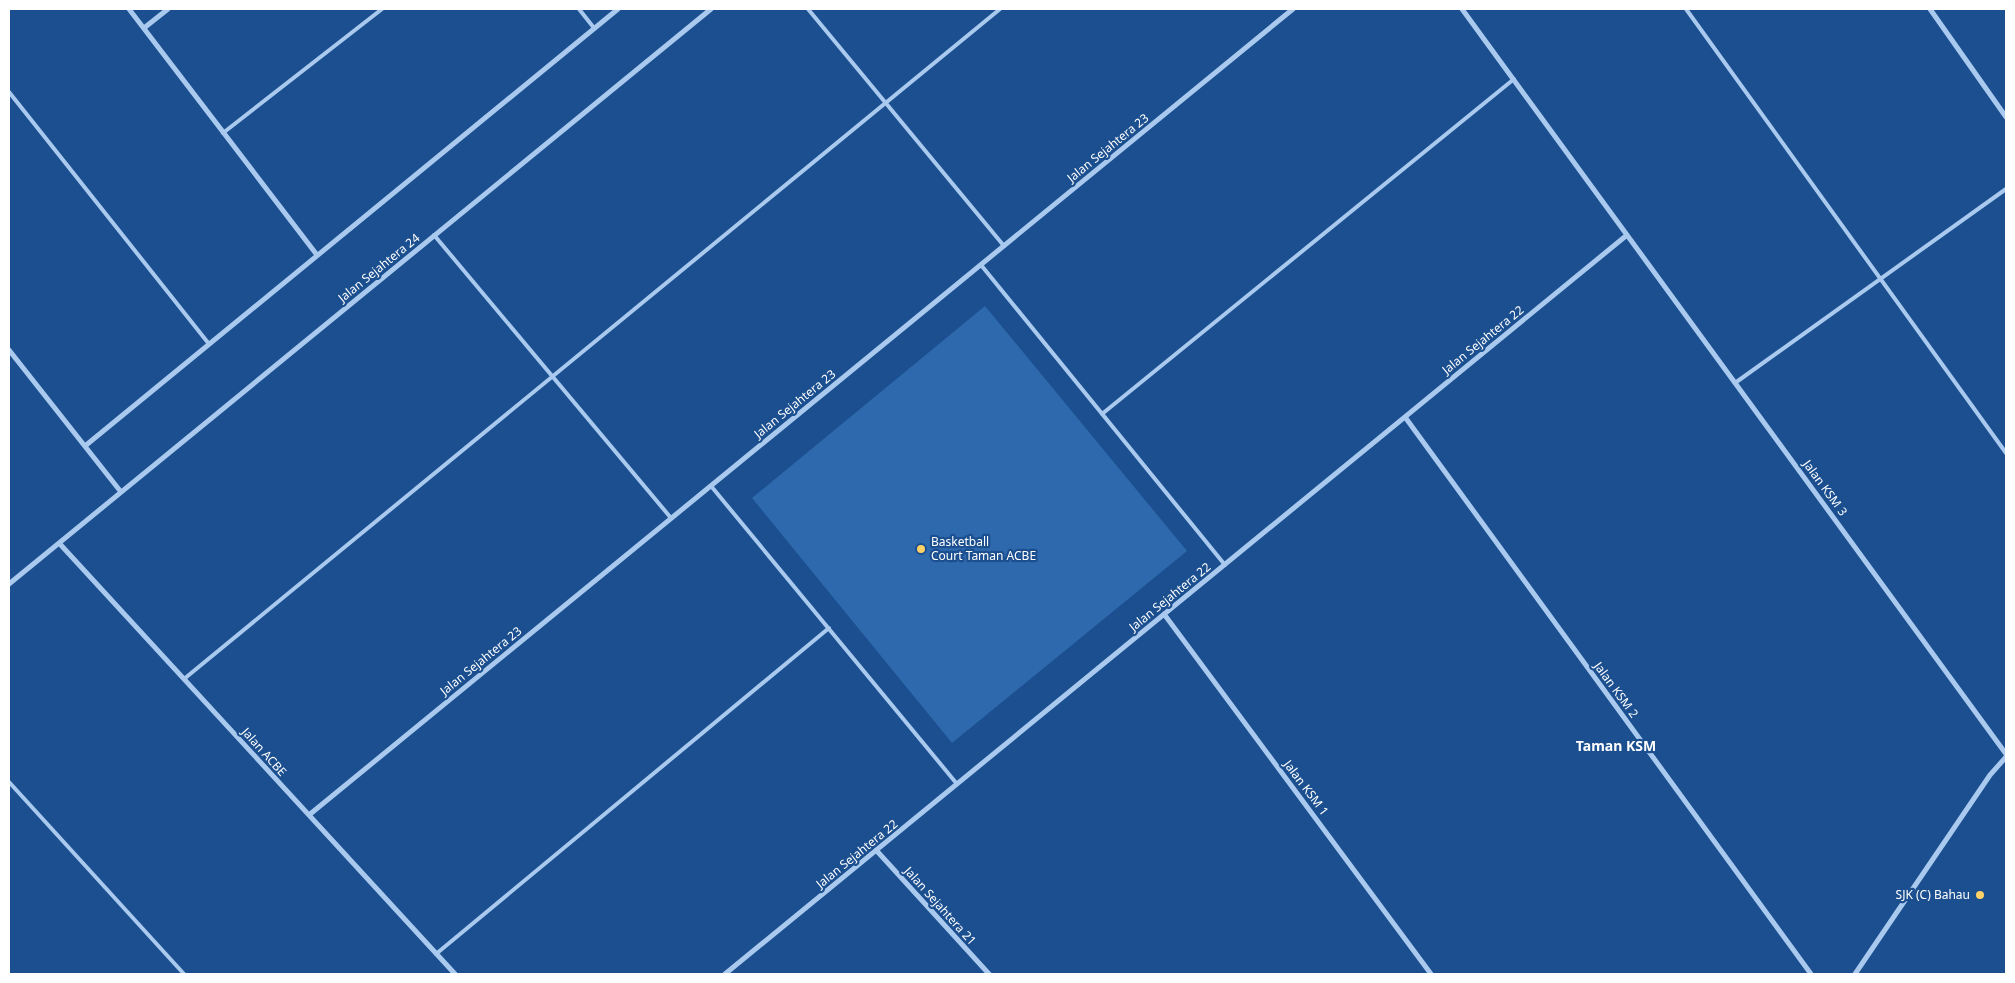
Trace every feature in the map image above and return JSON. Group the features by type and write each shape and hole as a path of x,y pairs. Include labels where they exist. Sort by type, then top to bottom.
{"street":[{"path":"129,9 317,255"},
{"path":"144,28 168,9"},
{"path":"85,446 618,9"},
{"name":"Jalan Sejahtera 24","path":"9,584 712,9"},
{"name":"Jalan Sejahtera 23","path":"309,815 1293,9"},
{"name":"Jalan KSM 3","path":"1464,9 2006,756"},
{"path":"1930,9 2006,118"},
{"name":"Jalan Sejahtera 22","path":"725,974 1627,234"},
{"path":"9,350 121,492"},
{"name":"Jalan KSM 2","path":"1405,417 1811,974"},
{"name":"Jalan ACBE","path":"59,543 454,974"},
{"name":"Jalan KSM 1","path":"1164,614 1431,974"},
{"path":"1856,974 1990,775 2006,756"},
{"name":"Jalan Sejahtera 21","path":"876,850 989,974"}],"lane":[{"path":"223,134 382,9"},
{"path":"580,9 594,28"},
{"path":"808,9 1004,246"},
{"path":"184,679 1000,9"},
{"path":"1686,9 2006,453"},
{"path":"1102,414 1514,79"},
{"path":"9,92 209,344"},
{"path":"1736,383 2006,189"},
{"path":"434,235 671,518"},
{"path":"981,265 1225,564"},
{"path":"711,486 957,784"},
{"path":"436,954 829,628"},
{"path":"9,782 184,974"}],"shaded area":[{"path":"985,306 1187,551 952,743 752,498"}],"place":[{"name":"Basketball Court Taman ACBE","path":"921,549"},
{"name":"SJK (C) Bahau","path":"1980,895"}],"district":[{"name":"Taman KSM","path":"1616,746"}]}
